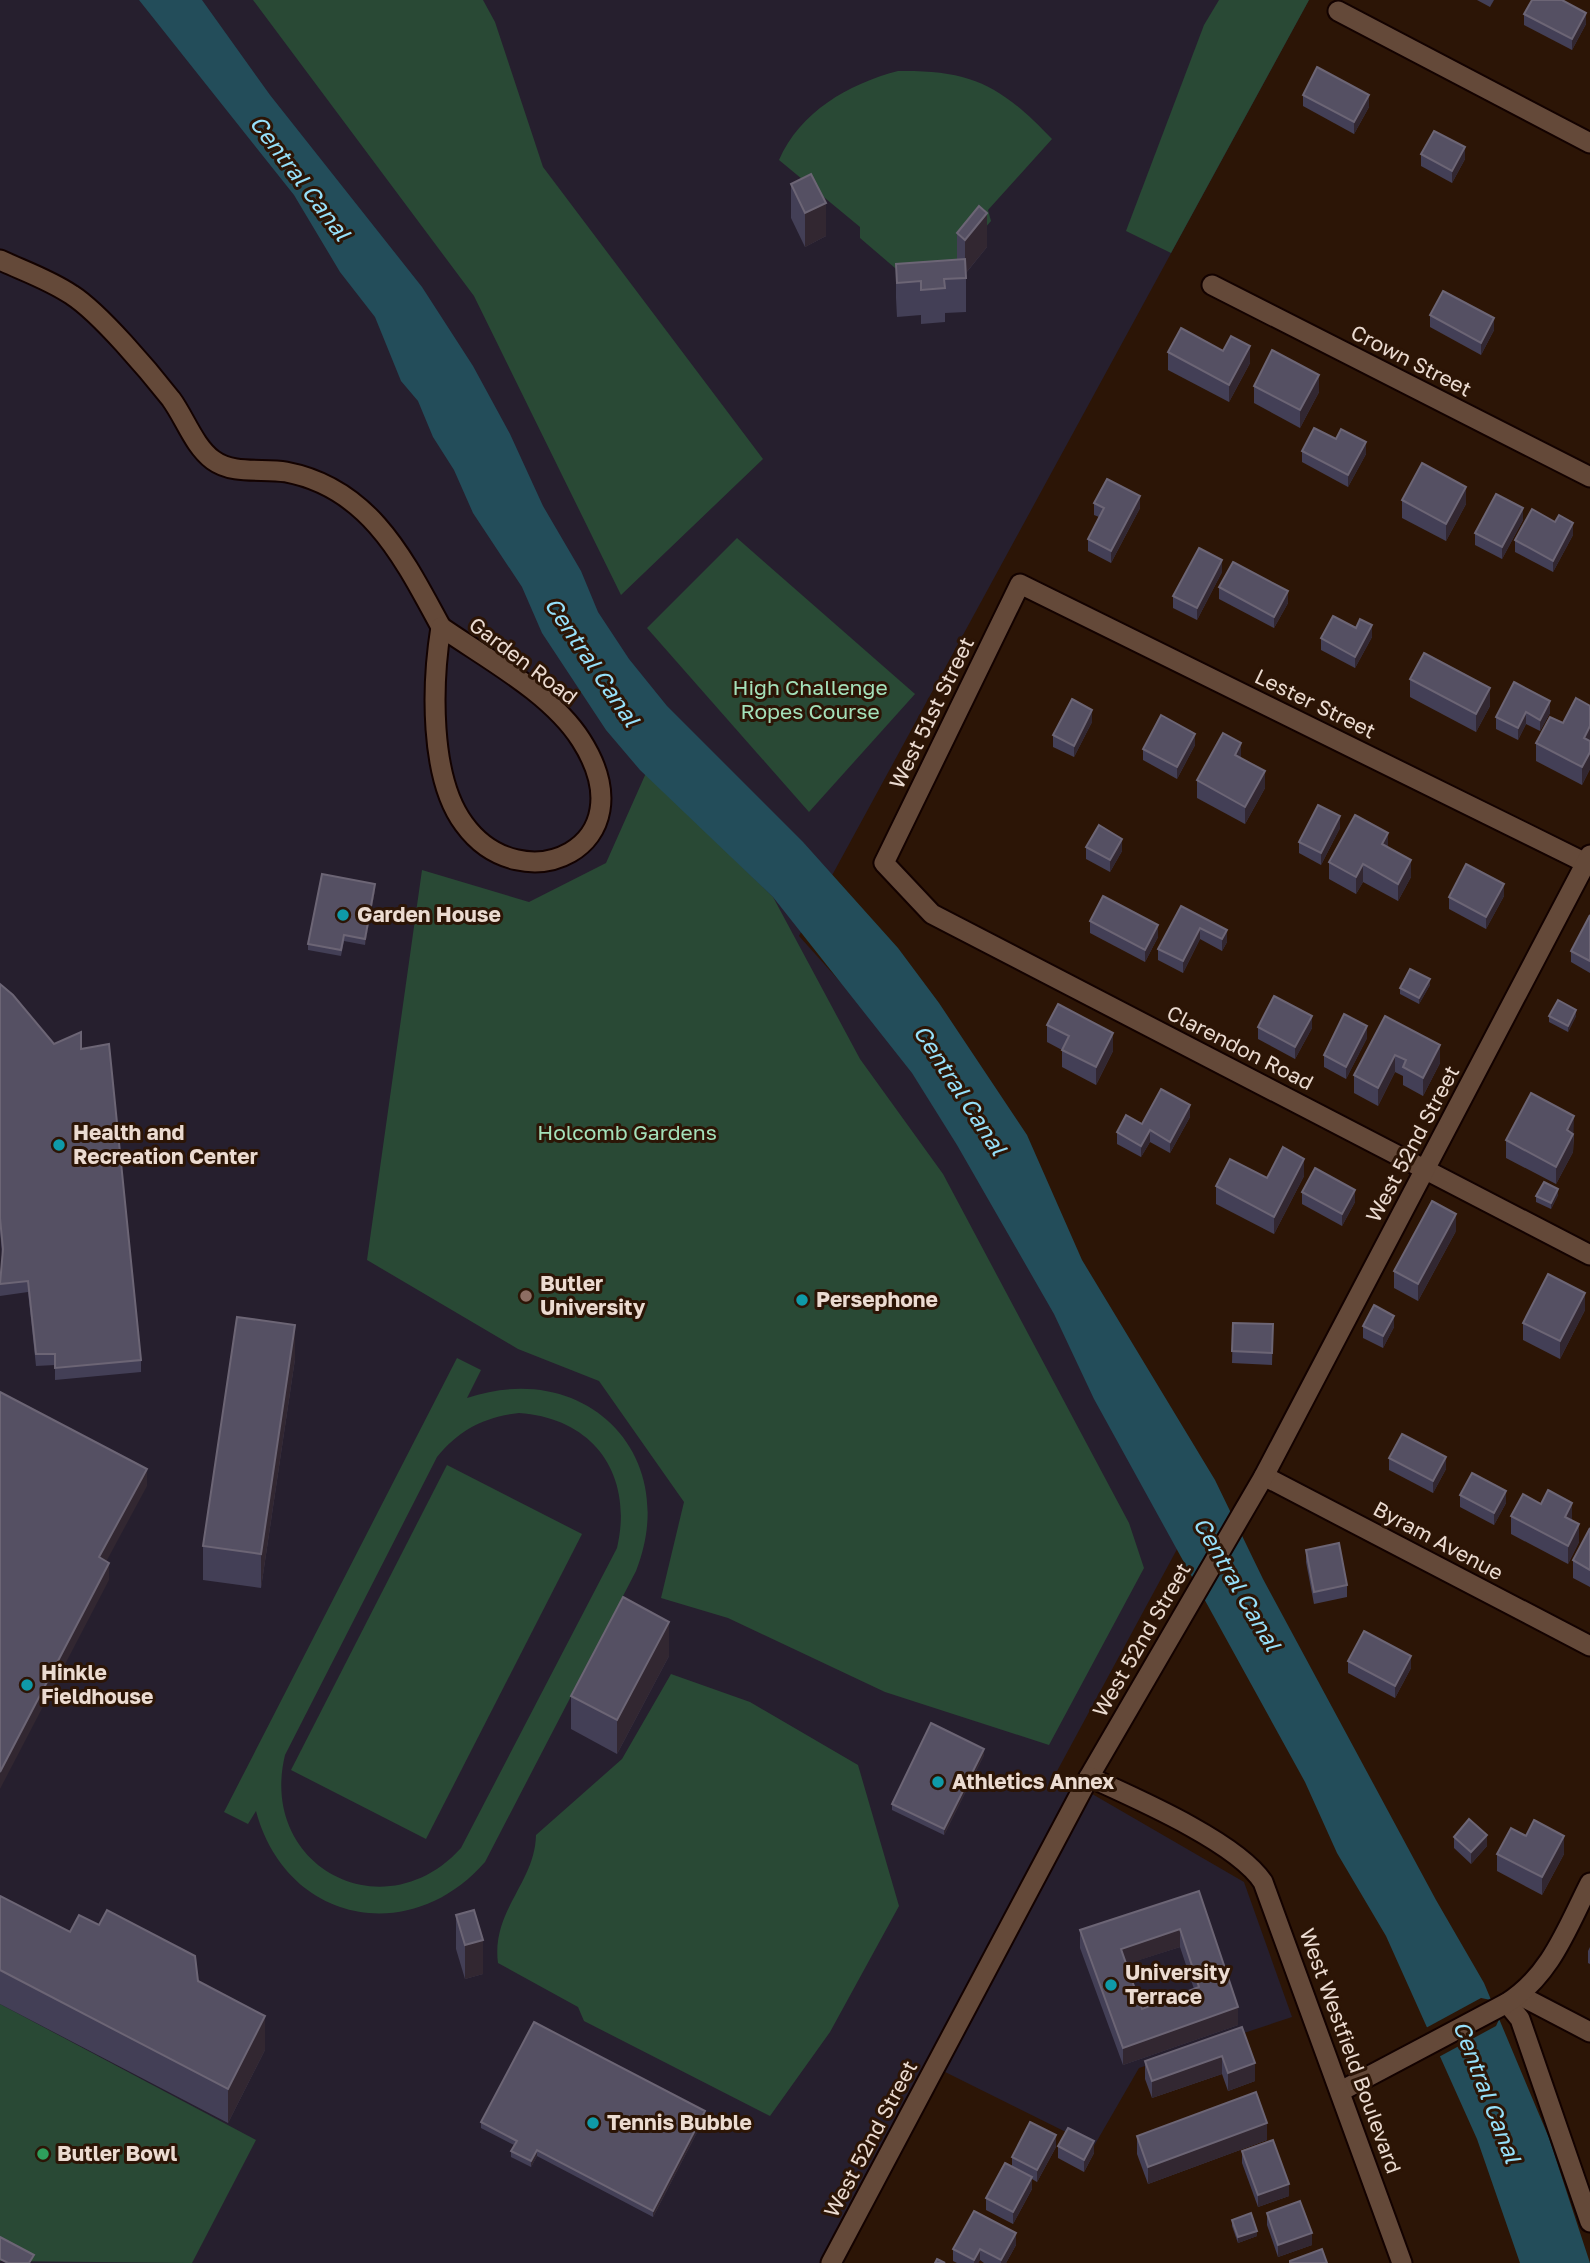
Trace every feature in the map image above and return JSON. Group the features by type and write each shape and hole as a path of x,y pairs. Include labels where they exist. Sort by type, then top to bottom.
{"street":[{"path":"1338,11 1590,143"},
{"name":"Garden Road","path":"0,260 62,289 92,311 170,398 214,461 233,468 276,471 307,478 332,488 364,510 390,538 441,627 550,704 582,742 595,769 603,807 596,830 579,847 549,859 517,862 482,844 462,822 446,786 437,737 436,656 441,627"},
{"name":"Crown Street","path":"1212,285 1590,477"},
{"name":"Lester Street","path":"1020,584 1589,861"},
{"name":"West 51st Street","path":"884,863 1020,584"},
{"name":"West 52nd Street","path":"831,2263 1089,1777 1184,1609 1264,1476 1589,861"},
{"name":"Clarendon Road","path":"884,863 932,914 1590,1255"},
{"name":"Byram Avenue","path":"1264,1476 1590,1646"},
{"name":"West Westfield Boulevard","path":"1089,1777 1246,1860 1264,1882 1402,2263"},
{"path":"1341,2091 1513,1999 1550,1963 1590,1883"},
{"path":"1513,1999 1590,2032"},
{"path":"1513,1999 1590,2222"}],"shaded area":[{"name":"Butler University","path":"0,0 1309,0 799,936 915,1065 1189,1527 1056,1773 1244,1882 1292,2017 1139,2068 1094,2146 931,2065 828,2263 0,2263"}],"green space":[{"path":"253,0 483,0 495,22 543,167 763,459 621,595 474,296"},
{"path":"1219,0 1309,0 1171,253 1126,231 1204,25"},
{"path":"898,71 947,74 984,85 1017,106 1052,139 988,210 991,221 934,286 916,286 860,238 860,227 779,160 799,128 828,102 861,84"},
{"name":"High Challenge Ropes Course","path":"737,538 915,694 809,812 647,628"},
{"name":"Holcomb Gardens","path":"646,773 773,897 860,1059 943,1174 1129,1523 1144,1568 1049,1745 885,1692 728,1618 661,1598 684,1502 599,1381 518,1349 367,1260 422,870 529,902 606,863"},
{"path":"457,1358 481,1370 467,1398 510,1389 550,1392 584,1404 613,1426 634,1454 646,1489 647,1528 636,1571 485,1862 455,1889 422,1906 387,1913 354,1911 322,1899 294,1878 271,1849 256,1811 248,1824 224,1812","holes":["519,1413 545,1417 568,1426 587,1439 602,1455 613,1475 619,1497 621,1521 617,1548 461,1848 430,1873 397,1885 364,1885 334,1875 309,1856 290,1829 282,1795 285,1755 437,1457 463,1432 483,1422"]},
{"path":"447,1465 582,1534 426,1839 291,1770"},
{"path":"671,1674 750,1702 858,1765 899,1906 830,2032 770,2116 584,2021 578,2007 498,1963 501,1928 529,1868 536,1835 622,1759"},
{"path":"0,2004 256,2140 192,2263 0,2261"}],"water":[{"name":"Central Canal","path":"139,0 202,0 270,95 422,287 473,366 510,434 543,506 581,571 598,612 629,659 667,706 803,842 898,948 939,1003 1027,1135 1082,1260 1215,1480 1263,1579 1436,1900 1484,1983 1549,2138 1590,2263 1520,2263 1477,2139 1386,1936 1337,1853 1305,1782 1094,1399 1054,1314 957,1145 912,1073 773,897 640,770 606,730 542,633 522,587 473,513 454,470 433,437 418,401 401,381 375,317 340,272 294,195"}],"pier":[{"path":"1481,1998 1496,2001 1502,2013 1496,2026 1435,2059 1424,2029"}],"building":[{"path":"1532,0 1562,0 1586,13 1572,39 1524,14"},
{"path":"1317,67 1369,95 1354,122 1303,95"},
{"path":"1434,131 1465,147 1452,171 1421,154"},
{"path":"811,174 826,203 805,213 791,184"},
{"path":"979,206 987,213 965,240 957,233"},
{"path":"965,259 966,278 944,279 945,288 921,290 921,281 897,283 896,264"},
{"path":"1443,291 1494,318 1481,343 1430,315"},
{"path":"1181,328 1223,351 1231,336 1250,346 1229,385 1168,352"},
{"path":"1272,350 1319,375 1300,410 1254,386"},
{"path":"1314,428 1336,439 1341,429 1366,442 1348,475 1302,451"},
{"path":"1422,463 1466,487 1446,524 1402,500"},
{"path":"1107,479 1140,496 1111,551 1088,539 1104,508 1094,503"},
{"path":"1496,494 1523,508 1502,547 1475,533"},
{"path":"1532,509 1555,522 1559,515 1573,523 1553,561 1515,540"},
{"path":"1199,548 1222,560 1197,608 1173,596"},
{"path":"1233,562 1288,591 1274,617 1219,587"},
{"path":"1333,616 1356,628 1360,619 1372,625 1355,657 1321,638"},
{"path":"1424,653 1490,688 1476,714 1410,679"},
{"path":"1514,682 1550,701 1540,720 1526,712 1518,728 1496,717"},
{"path":"1576,698 1590,706 1590,726 1584,738 1590,741 1590,752 1582,767 1536,743 1550,717 1563,723"},
{"path":"1072,699 1092,710 1074,746 1053,735"},
{"path":"1161,715 1195,734 1177,767 1143,749"},
{"path":"1223,733 1241,743 1235,755 1265,771 1245,807 1197,780"},
{"path":"1318,805 1340,816 1321,853 1299,842"},
{"path":"1355,815 1388,833 1382,844 1411,860 1398,884 1363,864 1356,877 1329,862"},
{"path":"1099,825 1122,839 1110,860 1086,847"},
{"path":"1466,864 1504,884 1486,917 1449,897"},
{"name":"Garden House","path":"322,874 375,884 365,939 344,935 341,950 308,944"},
{"path":"1103,896 1158,925 1145,950 1090,921"},
{"path":"1181,906 1227,930 1222,939 1200,928 1183,961 1158,949"},
{"path":"1590,915 1590,961 1571,951"},
{"path":"1410,969 1430,979 1419,998 1400,988"},
{"name":"Health and Recreation Center","path":"0,984 13,995 54,1044 81,1032 81,1049 109,1044 141,1360 55,1368 55,1354 36,1354 28,1281 0,1284 3,1249 0,1218"},
{"path":"1274,996 1312,1016 1295,1047 1258,1027"},
{"path":"1558,1000 1576,1010 1568,1026 1549,1016"},
{"path":"1058,1004 1113,1033 1096,1067 1062,1050 1069,1036 1047,1025"},
{"path":"1344,1014 1367,1026 1346,1067 1324,1055"},
{"path":"1385,1016 1440,1045 1423,1078 1403,1067 1406,1060 1395,1055 1378,1088 1354,1075"},
{"path":"1161,1089 1190,1105 1170,1142 1150,1130 1141,1146 1117,1132 1126,1115 1142,1124"},
{"path":"1531,1093 1574,1116 1567,1130 1573,1134 1556,1167 1506,1140"},
{"path":"1283,1147 1304,1159 1274,1217 1216,1186 1230,1159 1267,1178"},
{"path":"1315,1168 1355,1190 1342,1214 1302,1192"},
{"path":"1544,1182 1558,1189 1551,1203 1536,1196"},
{"path":"1432,1201 1456,1214 1418,1284 1394,1271"},
{"path":"1548,1274 1585,1293 1560,1341 1523,1323"},
{"path":"1374,1305 1394,1316 1383,1336 1363,1326"},
{"path":"237,1317 295,1325 261,1554 203,1546"},
{"path":"1233,1323 1273,1324 1272,1353 1232,1351"},
{"name":"Hinkle Fieldhouse","path":"0,1392 147,1469 99,1557 109,1563 0,1772"},
{"path":"1402,1434 1446,1457 1433,1481 1389,1458"},
{"path":"1472,1473 1506,1491 1494,1513 1460,1495"},
{"path":"1548,1490 1572,1503 1565,1517 1579,1524 1568,1546 1511,1516 1523,1494 1541,1504"},
{"path":"1590,1528 1590,1570 1573,1560"},
{"path":"1339,1543 1347,1585 1314,1592 1306,1550"},
{"path":"623,1597 669,1622 617,1720 571,1696"},
{"path":"1364,1631 1411,1656 1395,1686 1348,1661"},
{"name":"Athletics Annex","path":"931,1723 984,1749 944,1829 892,1804"},
{"path":"1469,1819 1487,1835 1471,1852 1454,1837"},
{"path":"1534,1820 1564,1836 1542,1877 1497,1854 1511,1828 1526,1836"},
{"name":"University Terrace","path":"1199,1891 1238,2007 1123,2048 1080,1930","holes":["1180,1929 1199,1987 1142,2009 1121,1949"]},
{"path":"0,1896 70,1932 79,1915 99,1925 107,1910 195,1956 198,1981 265,2016 228,2089 0,1970"},
{"path":"474,1910 483,1940 465,1945 456,1915"},
{"name":"Tennis Bubble","path":"534,2022 705,2111 653,2211 537,2150 531,2161 511,2151 517,2141 481,2122"},
{"path":"1242,2027 1255,2063 1228,2073 1222,2056 1152,2081 1145,2061"},
{"path":"1256,2092 1267,2123 1148,2167 1137,2136"},
{"path":"1030,2122 1056,2135 1037,2170 1012,2157"},
{"path":"1068,2128 1094,2141 1084,2160 1058,2146"},
{"path":"1273,2140 1289,2184 1258,2195 1242,2151"},
{"path":"1005,2163 1032,2177 1013,2212 986,2198"},
{"path":"1300,2201 1312,2233 1278,2245 1267,2213"},
{"path":"974,2211 1016,2233 1001,2260 980,2249 974,2260 953,2249"},
{"path":"1251,2213 1257,2231 1238,2237 1232,2220"},
{"path":"0,2237 34,2255 29,2263 8,2263 0,2259"},
{"path":"1322,2249 1327,2263 1290,2263 1290,2261"}],"place":[{"name":"Garden House","path":"343,915"},
{"name":"Health and Recreation Center","path":"59,1145"},
{"name":"Butler University","path":"526,1296"},
{"name":"Persephone","path":"802,1300"},
{"name":"Hinkle Fieldhouse","path":"27,1685"},
{"name":"Athletics Annex","path":"938,1782"},
{"name":"University Terrace","path":"1111,1985"},
{"name":"Tennis Bubble","path":"593,2123"},
{"name":"Butler Bowl","path":"43,2154"}]}
